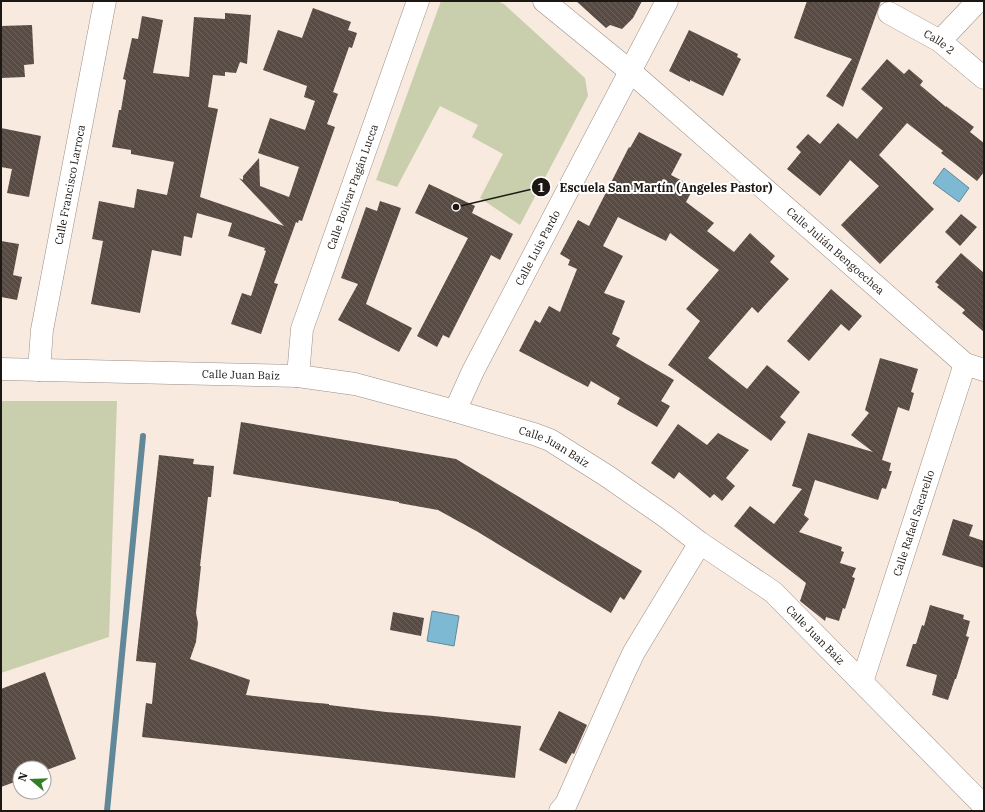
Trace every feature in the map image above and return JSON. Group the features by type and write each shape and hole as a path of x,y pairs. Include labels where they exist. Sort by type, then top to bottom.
{"street":[{"name":"Calle Francisco Larroca","path":"39,370 42,330 106,1"},
{"name":"Calle Bolívar Pagán Lucca","path":"298,376 302,329 418,1"},
{"name":"Calle Julián Bengoechea","path":"544,1 631,72 975,367"},
{"name":"Calle Luis Pardo","path":"455,411 473,371 667,1"},
{"path":"940,41 978,1"},
{"name":"Calle 2","path":"889,13 940,41 984,78"},
{"name":"Calle Rafael Sacarello","path":"862,682 975,367"},
{"name":"Calle Juan Baiz","path":"1,369 298,376 355,384 455,411 550,440 607,476 666,517 700,543 773,592 984,806"},
{"path":"560,811 566,804 634,652 700,543"}],"green space":[{"path":"441,1 497,1 504,4 585,78 588,96 520,225 480,198 503,154 472,137 478,125 440,106 397,187 376,180"},
{"path":"1,401 117,401 109,637 1,673"}],"water":[{"path":"944,168 969,188 959,202 933,183"},
{"path":"432,611 459,616 454,646 427,641"}],"building":[{"path":"576,1 642,1 633,18 622,29 610,25 606,28"},
{"path":"807,1 881,1 843,107 826,96 852,59 794,38"},
{"path":"313,8 351,22 348,30 357,33 352,48 349,47 333,92 338,94 327,124 335,127 302,221 299,220 298,223 296,222 274,283 278,284 261,334 231,324 242,293 251,296 266,251 264,250 265,248 228,236 232,223 197,213 192,238 184,236 181,256 152,250 140,313 91,304 103,241 92,239 99,201 134,208 137,189 167,195 174,162 131,154 131,150 112,147 119,110 121,110 126,80 123,79 132,38 138,39 142,16 163,20 153,73 189,77 194,17 225,19 225,13 251,15 247,64 240,62 236,73 225,72 225,76 213,75 208,107 218,109 200,197 284,226 239,178 243,180 243,176 259,158 260,186 289,197 299,167 258,153 270,118 305,130 315,101 304,97 307,86 263,70 278,30 302,38"},
{"path":"32,25 34,64 24,65 25,77 1,78 1,26"},
{"path":"689,30 738,54 737,57 741,59 723,96 669,71"},
{"path":"887,59 904,74 909,69 923,81 920,85 946,107 974,127 970,132 984,143 984,172 977,181 941,153 943,151 907,123 879,155 934,209 880,264 841,225 879,186 850,160 820,196 787,169 801,152 796,147 808,134 820,144 838,123 857,139 883,108 861,89"},
{"path":"1,128 41,136 29,197 7,193 12,169 1,167"},
{"path":"639,132 682,154 671,175 694,187 686,202 714,223 707,231 734,252 750,233 775,256 770,262 789,279 758,313 752,307 708,358 747,389 767,365 800,392 780,417 786,422 771,441 668,365 700,321 686,309 719,270 670,233 666,241 618,217 603,246 623,256 604,293 625,301 612,334 620,338 616,346 674,380 661,401 670,406 657,427 617,404 620,398 591,381 588,387 519,351 535,320 540,323 549,306 560,312 577,269 568,265 570,260 560,254 578,220 589,226 629,147 630,148"},
{"path":"429,184 475,206 472,213 513,234 500,260 491,255 449,338 443,335 437,347 417,336 468,238 415,213"},
{"path":"380,201 401,208 366,304 412,328 399,352 338,320 358,284 341,278 366,207 377,211"},
{"path":"961,214 977,227 960,246 945,232"},
{"path":"1,241 19,244 13,275 22,277 17,300 1,297"},
{"path":"961,253 984,273 984,332 962,313 965,310 937,287 939,285 935,282"},
{"path":"831,289 862,316 849,331 841,324 809,361 787,341"},
{"path":"880,358 918,369 911,392 914,393 909,411 898,407 882,460 891,463 889,471 892,471 886,489 882,488 878,500 815,480 804,515 809,519 799,532 842,547 841,551 844,552 840,563 856,568 852,577 855,578 845,609 843,608 839,621 826,617 825,621 800,601 806,583 734,526 750,506 774,524 802,489 792,486 808,433 873,452 851,435 869,413 865,410"},
{"path":"241,422 456,459 642,571 624,600 620,597 611,613 478,532 438,510 233,474"},
{"path":"678,424 707,445 718,433 749,450 726,478 735,486 722,501 714,494 710,498 679,472 674,479 651,463"},
{"path":"159,455 194,459 193,464 214,466 211,497 208,497 200,566 196,613 198,623 196,642 190,659 250,680 246,695 386,712 521,726 515,778 142,737 146,703 152,704 156,663 136,661"},
{"path":"953,519 973,525 969,536 984,541 984,568 942,555"},
{"path":"930,605 964,615 963,619 970,621 966,636 969,637 948,700 932,695 937,675 906,666 913,644 916,644 922,625 924,626"},
{"path":"393,612 424,618 421,636 390,630"},
{"path":"45,672 76,759 52,768 52,760 12,760 12,783 1,787 1,689"},
{"path":"559,711 587,725 574,754 572,753 566,764 539,750"}],"waterway":[{"path":"107,811 143,436"}],"place":[{"name":"Escuela San Martín (Angeles Pastor)","path":"456,207"}]}
